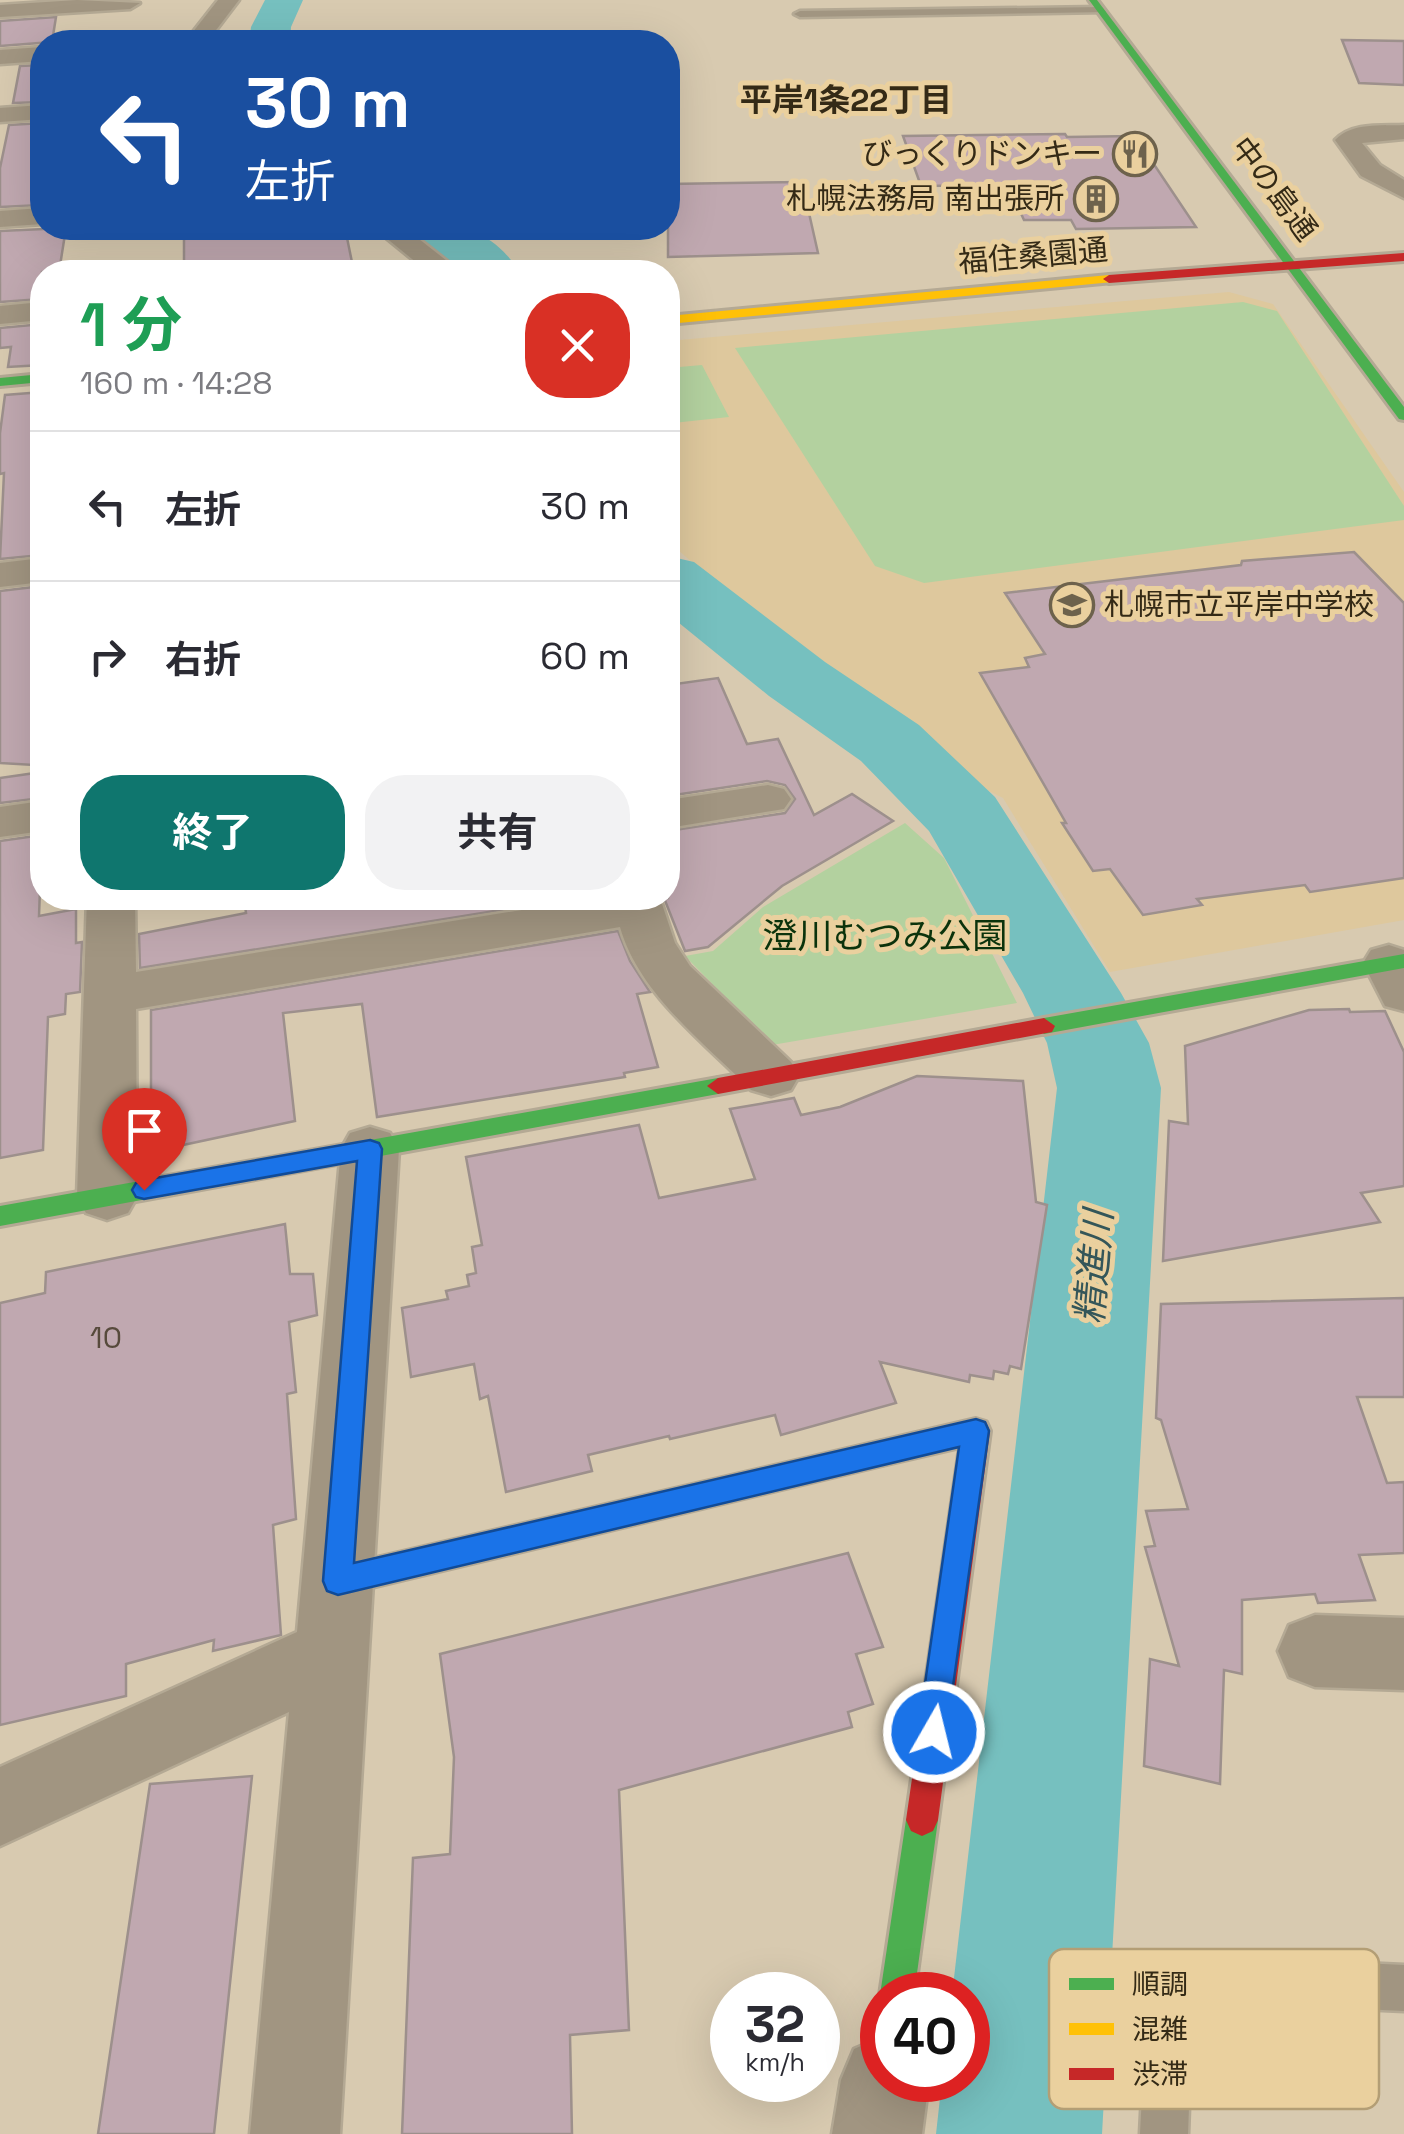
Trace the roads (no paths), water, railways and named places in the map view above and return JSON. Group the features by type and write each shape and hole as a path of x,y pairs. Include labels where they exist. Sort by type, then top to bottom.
{"main road":[{"name":"中の島通","path":"1096,4 1401,408"},
{"name":"福住桑園通","path":"680,319 1291,263 1404,257"},
{"path":"0,382 30,379"},
{"path":"0,1216 1055,1024 1399,972"},
{"path":"338,1581 976,1431 900,1972"}],"street":[{"path":"205,30 229,0"},
{"path":"0,11 130,2"},
{"path":"114,29 130,2"},
{"path":"0,57 30,55"},
{"path":"0,115 30,113"},
{"path":"1404,132 1362,134 1348,140 1375,175 1404,190"},
{"path":"0,219 30,217"},
{"path":"404,240 430,260"},
{"path":"0,315 30,312"},
{"path":"0,576 30,572"},
{"path":"680,812 768,799"},
{"path":"0,822 30,818"},
{"path":"106,1196 111,910"},
{"path":"110,996 593,910"},
{"path":"640,910 650,944 672,979 771,1076"},
{"path":"295,2134 370,1149"},
{"path":"1316,1651 1404,1654"},
{"path":"0,1806 331,1654"},
{"path":"878,2134 882,2102"}],"lane":[{"path":"800,14 1096,4"},
{"path":"1379,1987 1404,1988"},
{"path":"1164,2134 1165,2109"}],"waterway":[{"name":"精進川","path":"271,30 284,0"},
{"name":"精進川","path":"454,240 483,260"},
{"name":"精進川","path":"680,587 797,679 890,743 964,816 1072,993 1098,1043 1109,1088 1019,2134"}],"place":[{"name":"びっくりドンキー","path":"1135,154"},
{"name":"札幌法務局 南出張所","path":"1096,199"},
{"name":"札幌市立平岸中学校","path":"1072,605"}],"district":[{"name":"平岸1条22丁目","path":"846,100"}],"park label":[{"name":"澄川むつみ公園","path":"885,936"}]}
